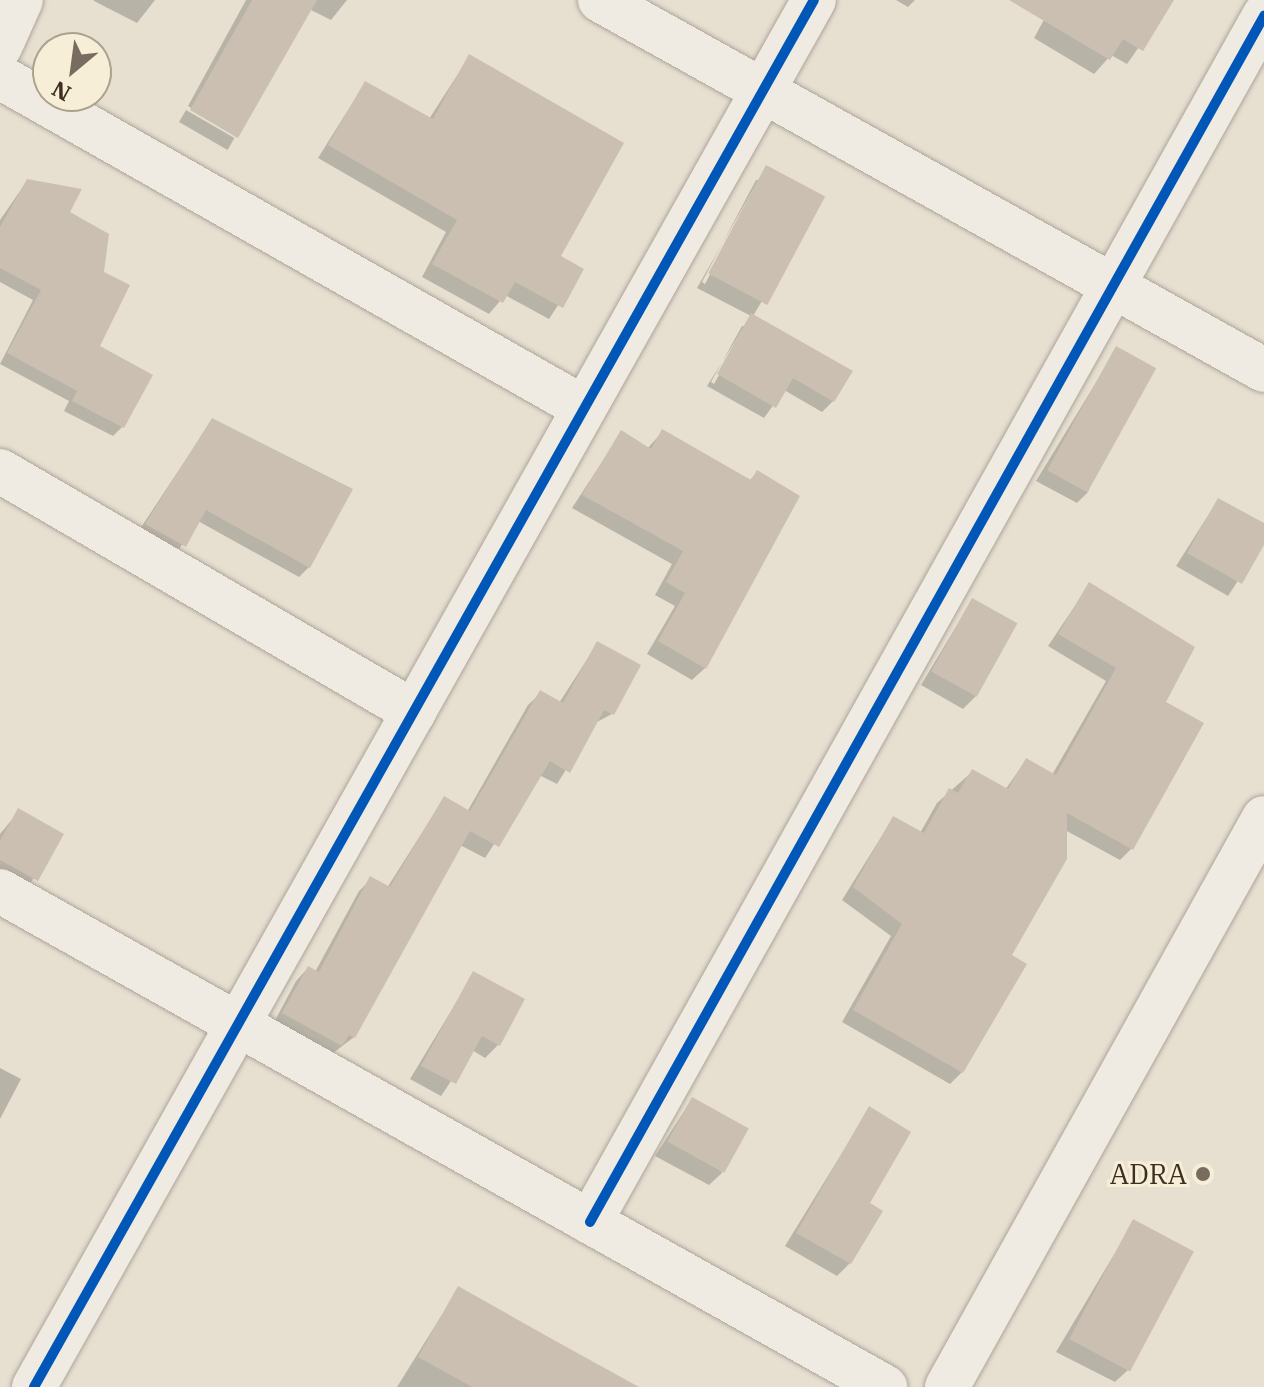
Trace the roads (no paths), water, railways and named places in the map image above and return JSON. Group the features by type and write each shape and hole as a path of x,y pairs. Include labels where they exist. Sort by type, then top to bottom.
{"street":[{"path":"0,47 21,0"},
{"path":"600,0 1264,370"},
{"path":"34,1387 814,0"},
{"path":"590,1222 1264,16"},
{"path":"0,77 584,408"},
{"path":"0,471 414,712"},
{"path":"947,1387 1264,818"},
{"path":"0,891 885,1387"}],"place":[{"name":"ADRA","path":"1203,1174"}]}
